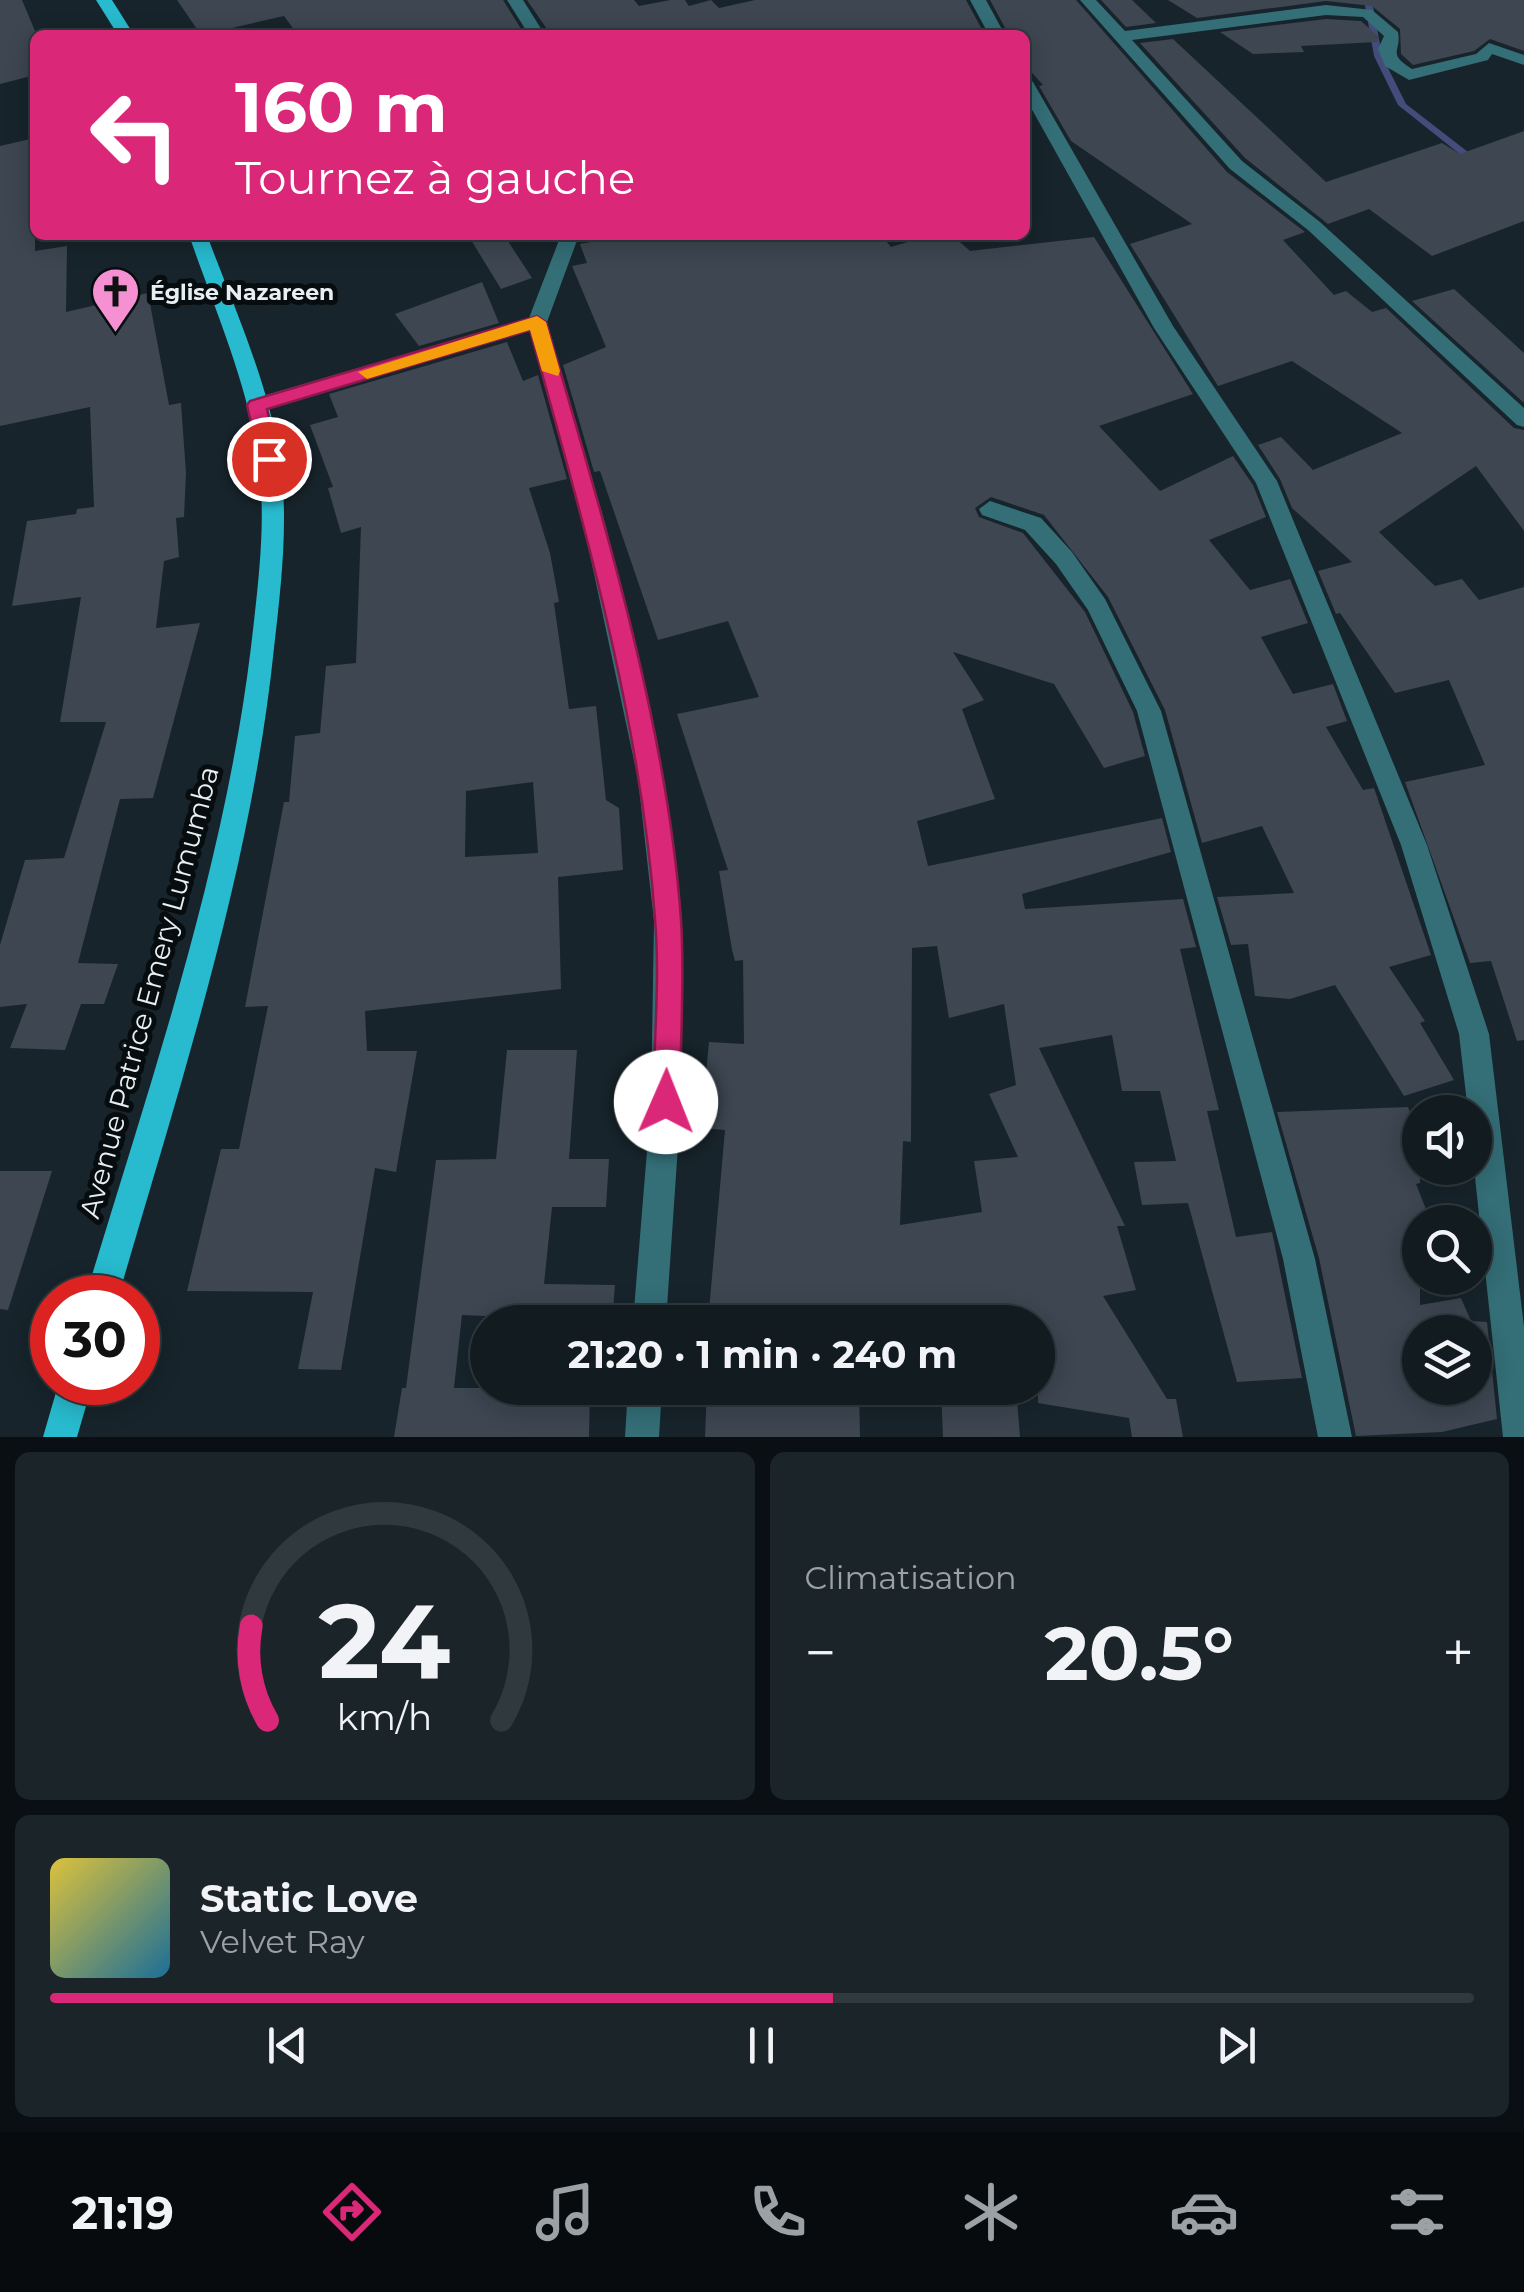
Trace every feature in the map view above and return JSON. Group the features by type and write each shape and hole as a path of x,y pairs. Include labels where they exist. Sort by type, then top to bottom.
{"main road":[{"path":"104,0 123,30"},
{"name":"Avenue Patrice Emery Lumumba","path":"107,1275 243,794 264,653 273,536 269,459 256,405 200,240"},
{"path":"60,1437 69,1405"}],"street":[{"path":"516,0 535,30"},
{"path":"978,0 994,30"},
{"path":"1088,0 1236,165 1314,226 1524,420"},
{"path":"1124,36 1326,10 1368,13 1392,35 1386,49 1391,63 1409,74 1482,58 1489,48 1524,60"},
{"path":"1030,91 1164,328 1266,482 1414,845 1474,1034 1520,1437"},
{"path":"568,240 537,322 595,528 646,760 668,921 666,1102 651,1305"},
{"path":"256,405 537,322"},
{"path":"990,509 1033,524 1064,558 1097,605 1149,712 1299,1259 1334,1437"},
{"path":"642,1437 644,1405"}],"building":[{"path":"0,0 22,0 35,30 30,30 30,76 0,84"},
{"path":"177,0 503,0 522,30 294,30 284,16 223,30 198,30"},
{"path":"527,0 634,0 639,6 685,0 689,6 711,0 719,8 755,0 966,0 982,30 548,30"},
{"path":"990,0 1076,0 1227,172 1305,232 1283,240 1334,295 1346,291 1372,312 1386,308 1514,428 1524,430 1524,531 1476,466 1379,532 1435,586 1462,579 1479,600 1524,587 1524,1040 1517,1041 1491,961 1470,963 1405,782 1485,765 1449,680 1395,693 1340,613 1336,614 1318,571 1352,562 1292,508 1280,479 1258,445 1281,437 1313,470 1402,433 1292,361 1218,386 1130,244 1192,224 1071,141 1039,86 1043,85 1030,71 1030,30 1006,30"},
{"path":"1101,0 1132,0 1156,23 1126,27"},
{"path":"1168,0 1524,0 1524,51 1490,39 1474,51 1413,65 1401,54 1400,29 1372,6 1326,1 1197,18"},
{"path":"1326,19 1361,21 1379,37 1377,42 1301,46 1304,52 1253,54 1220,32"},
{"path":"1173,39 1326,182 1442,143 1460,154 1524,131 1524,221 1432,256 1369,209 1328,224 1245,158 1140,43"},
{"path":"30,139 30,240 35,240 35,251 67,246 66,312 148,293 169,405 181,403 186,473 184,517 176,518 179,557 164,561 156,628 200,623 153,798 120,799 78,963 118,964 104,1004 81,1004 65,1050 10,1048 27,1004 0,1007 0,945 25,860 64,858 106,722 60,722 81,597 12,606 27,521 76,514 77,509 94,507 90,407 0,426 0,146"},
{"path":"1094,237 1193,394 1099,426 1160,491 1233,456 1253,485 1266,517 1209,540 1250,590 1290,579 1308,623 1261,637 1293,694 1333,684 1347,721 1326,727 1363,790 1374,788 1431,955 1389,967 1425,1021 1420,1023 1454,1080 1403,1095 1335,985 1290,999 1255,996 1248,944 1231,945 1217,897 1294,893 1262,826 1202,843 1165,710 1108,597 1044,515 991,497 975,508 979,517 1023,533 1085,612 1133,712 1145,756 1104,768 1054,684 953,652 984,700 962,709 995,799 917,821 928,866 1162,818 1171,852 1022,894 1025,909 1183,899 1196,947 1180,949 1219,1110 1207,1111 1236,1237 1272,1232 1302,1378 1237,1382 1188,1203 1142,1205 1134,1162 1176,1161 1160,1091 1122,1091 1112,1035 1039,1048 1125,1226 1117,1226 1136,1290 1103,1296 1167,1399 1176,1399 1183,1437 1132,1437 1129,1418 1050,1405 1055,1405 1055,1305 710,1305 725,1130 701,1128 709,1042 744,1044 743,960 735,961 732,950 719,871 728,870 677,714 759,697 728,621 658,640 600,471 594,472 563,365 606,347 572,266 587,263 580,244 601,240 885,240 891,247 914,240 958,240 970,251","holes":["937,946 949,1018 1004,1004 1016,1085 989,1094 1018,1157 974,1161 982,1212 900,1225 903,1141 911,1142 912,948"]},
{"path":"471,240 507,240 532,278 501,289"},
{"path":"482,282 499,323 419,346 395,314"},
{"path":"1454,289 1524,353 1524,403 1412,301"},
{"path":"507,342 523,381 538,375 567,479 529,488 550,553 559,602 554,603 569,709 596,706 606,800 619,808 623,870 558,877 561,989 365,1011 367,1051 417,1051 396,1172 375,1168 341,1370 298,1369 313,1292 187,1291 221,1149 239,1149 268,1006 245,1007 284,802 289,802 295,736 320,733 326,666 356,663 361,527 341,533 328,488 333,487 310,425 338,417 329,394","holes":["533,782 538,853 465,857 466,791"]},
{"path":"507,1050 577,1050 569,1159 609,1159 606,1207 552,1207 544,1284 615,1285 613,1305 470,1305 470,1315 462,1315 454,1388 470,1388 470,1405 590,1405 589,1437 394,1437 402,1388 406,1388 436,1160 496,1159"},
{"path":"1402,1107 1402,1185 1416,1185 1424,1205 1402,1205 1402,1295 1420,1295 1420,1305 1461,1298 1468,1315 1402,1315 1402,1405 1492,1405 1492,1370 1497,1419 1442,1432 1356,1436 1319,1258 1277,1112"},
{"path":"0,1171 52,1171 8,1310 0,1309"},
{"path":"706,1405 859,1405 860,1437 705,1437"},
{"path":"942,1405 1017,1405 1020,1437 943,1437"}],"waterway":[{"path":"1368,0 1378,56 1402,105 1474,161"}],"slow traffic":[{"path":"367,372 537,322 551,371"}],"place":[{"name":"Église Nazareen","path":"115,334"}],"route":[{"path":"269,459 256,405 537,322 595,528 651,779 668,921 666,1102"}]}
